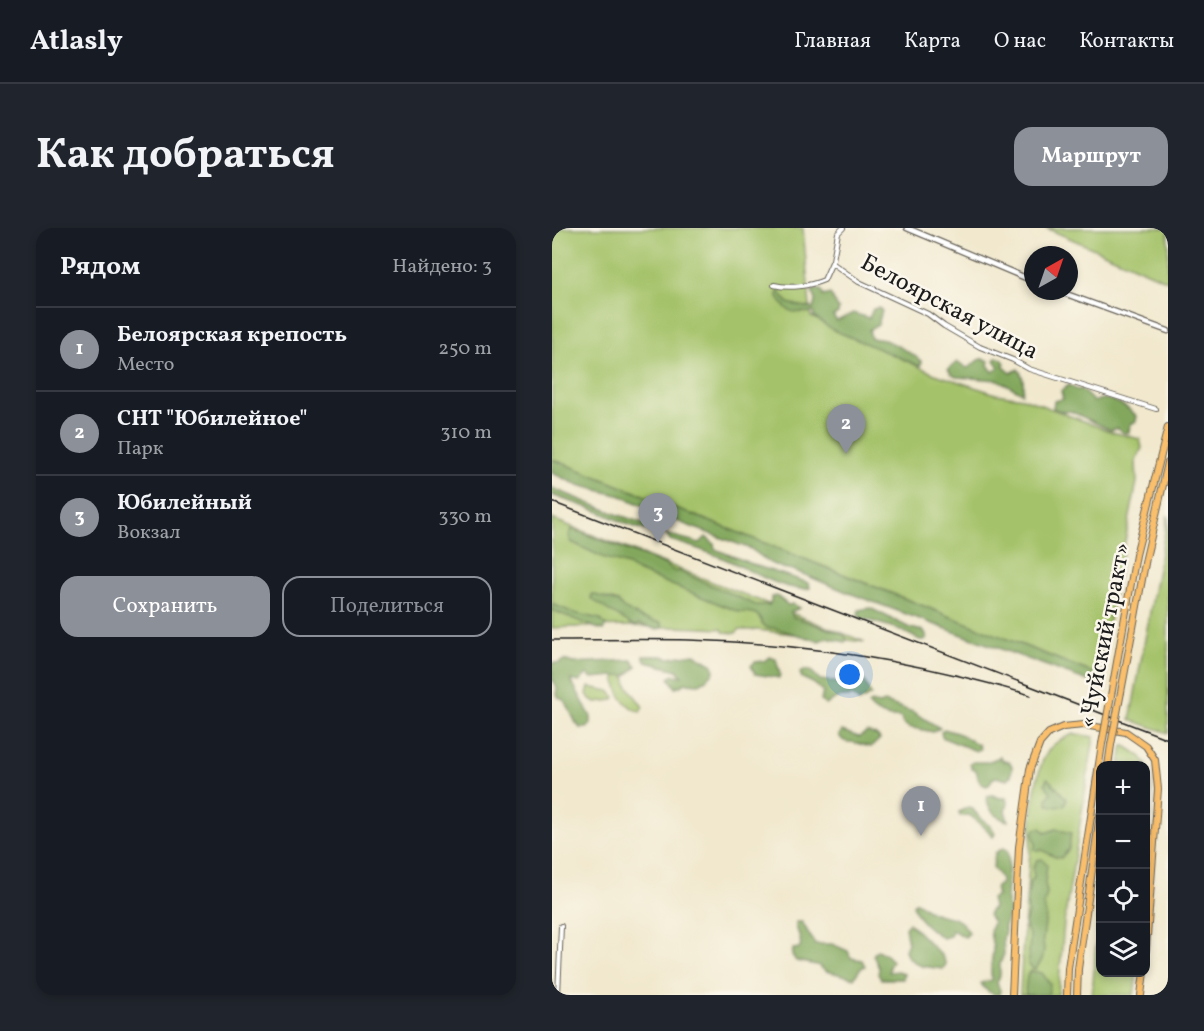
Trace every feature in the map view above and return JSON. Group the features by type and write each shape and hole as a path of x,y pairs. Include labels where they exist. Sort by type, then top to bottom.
{"highway":[{"name":"«Чуйский тракт»","path":"1067,995 1068,968 1102,744 1136,555 1168,427"},
{"name":"«Чуйский тракт»","path":"1109,761 1146,558 1168,463"},
{"path":"1012,995 1019,847 1030,769 1040,743 1049,733 1063,727 1084,725 1126,732 1146,746 1155,760 1158,789 1148,923"},
{"path":"1077,995 1078,969 1096,848"},
{"path":"1141,995 1143,977"}],"street":[{"path":"774,285 813,285 824,280 832,263 838,233 843,228"},
{"path":"907,228 1024,277"},
{"name":"Белоярская улица","path":"832,263 860,282 928,314 980,347 1029,369 1156,409"},
{"path":"1078,298 1168,331"},
{"path":"558,995 561,926"}],"green space":[{"path":"552,228 803,228 811,317 935,374 996,394 1023,398 1112,432 1140,439 1142,448 1136,461 1137,482 1098,675 552,459"},
{"path":"1046,228 1168,228 1168,281 1053,231"},
{"path":"812,290 821,290 823,296 830,294 839,309 838,313 833,316 837,321 853,313 869,318 873,309 879,308 882,311 878,325 869,330 871,338 885,340 900,347 920,360 922,362 920,366 833,330 814,317 813,312 800,313 786,309 777,294 779,291 788,303 813,309 815,301"},
{"path":"997,357 1002,359 1005,363 1003,366 1011,373 1018,369 1020,371 1023,383 1022,393 998,380 956,377 948,369 958,362 967,368 985,359 989,361 988,365 993,372 999,367 994,360"},
{"path":"1069,385 1077,390 1081,389 1094,402 1111,400 1133,412 1137,416 1136,421 1130,425 1129,432 1124,433 1117,428 1111,430 1070,411 1064,412 1053,408 1054,401 1063,399 1061,391"},
{"path":"552,459 1098,675 1098,681 1093,683 793,570 782,568 770,563 751,549 684,524 621,496 578,485 552,473"},
{"path":"552,488 643,523 646,528 645,530 632,526 552,495"},
{"path":"1168,515 1168,733 1130,720"},
{"path":"552,519 865,642 757,630 739,630 736,633 723,632 722,629 658,627 552,628"},
{"path":"572,529 664,564 675,572 679,571 756,605 769,605 771,597 777,596 788,605 793,604 800,608 791,612 793,617 843,634 847,639 845,642 826,638 819,641 767,628 757,615 739,612 637,571 628,565 602,557 571,542 569,535"},
{"path":"666,534 700,543 706,537 714,544 715,549 806,582 810,588 801,589 768,580 720,557 670,540"},
{"path":"592,594 618,602 623,608 642,618 662,623 662,628 656,629 639,624 634,626 596,602 591,598"},
{"path":"552,604 574,613 600,619 606,625 603,630 596,628 552,610"},
{"path":"870,608 910,628 924,631 927,636 926,640 920,640 898,629 861,618 858,615 859,610"},
{"path":"694,654 713,665 714,672 699,684 686,683 676,688 669,678 674,675 682,676 677,670 646,662 643,656 669,658"},
{"path":"769,657 776,659 779,678 755,674 751,666"},
{"path":"564,660 573,663 632,660 637,666 627,675 592,678 587,674 579,682 571,680 591,717 591,724 587,728 580,728 565,701 556,694 557,688 552,681 552,663"},
{"path":"804,670 811,671 820,680 846,683 853,676 863,679 871,695 859,702 853,696 836,698 826,705 821,701 823,691 802,678 800,673"},
{"path":"615,675 625,675 627,685 643,707 640,712 629,706 622,698"},
{"path":"589,687 609,691 615,697 613,700 596,702 587,694"},
{"path":"871,702 879,704 885,702 913,712 940,728 933,732 908,727 902,722 901,717 891,717 875,711 868,704"},
{"path":"944,729 960,734 979,745 980,749 976,751 942,737 941,732"},
{"path":"842,731 859,737 867,732 880,739 869,747 844,741 839,735"},
{"path":"1074,734 1094,737 1064,923 1058,995 1020,995 1032,817 1039,771 1048,750 1060,740"},
{"path":"1123,745 1144,761 1121,761"},
{"path":"1000,757 1003,761 1009,761 1012,766 1011,776 1007,780 996,777 987,786 981,783 976,770 972,769 970,764 987,762"},
{"path":"1047,778 1067,799 1064,805 1057,807 1048,805 1047,799 1051,793 1045,784"},
{"path":"987,796 1006,798 1008,804 1005,810 1008,821 990,809"},
{"path":"968,807 972,808 990,826 995,834 993,837 969,815 960,816 959,812"},
{"path":"1041,828 1045,833 1056,829 1071,833 1069,849 1061,858 1034,849 1036,844 1033,834 1035,829"},
{"path":"1003,848 1007,850 1009,864 1007,896 1010,909 1005,924 1004,954 997,983 1000,990 999,995 988,991 981,983 992,980 993,949 990,932 993,922 988,915 993,907 991,899 997,896 995,888 1001,883 1000,876 993,867 995,853"},
{"path":"1042,859 1047,865 1044,951 1042,960 1036,969 1033,969 1028,964 1030,938 1025,923 1030,882 1034,878 1033,868 1037,860"},
{"path":"916,902 934,913 956,919 965,926 969,933 965,937 952,930 950,936 943,938 921,919 913,905"},
{"path":"796,922 802,922 815,944 832,944 848,951 851,958 862,960 865,966 854,978 826,971 817,965 796,961 792,955 793,949 800,948 801,944"},
{"path":"909,923 942,956 946,964 943,969 921,966 908,958 905,950 908,943 905,928"},
{"path":"1096,944 1096,977 1136,977 1134,995 1092,995"},
{"path":"877,950 892,961 889,972 898,971 904,974 903,979 881,979 873,955"},
{"path":"1030,971 1042,973 1050,984 1048,995 1026,995 1027,975"}],"railway":[{"path":"552,502 1168,739"},
{"path":"552,640 689,640 775,645 904,664 1030,695"}],"place":[{"name":"СНТ \"Юбилейное\"","path":"846,454"},
{"name":"Юбилейный","path":"658,543"},
{"name":"Белоярская крепость","path":"921,836"}]}
